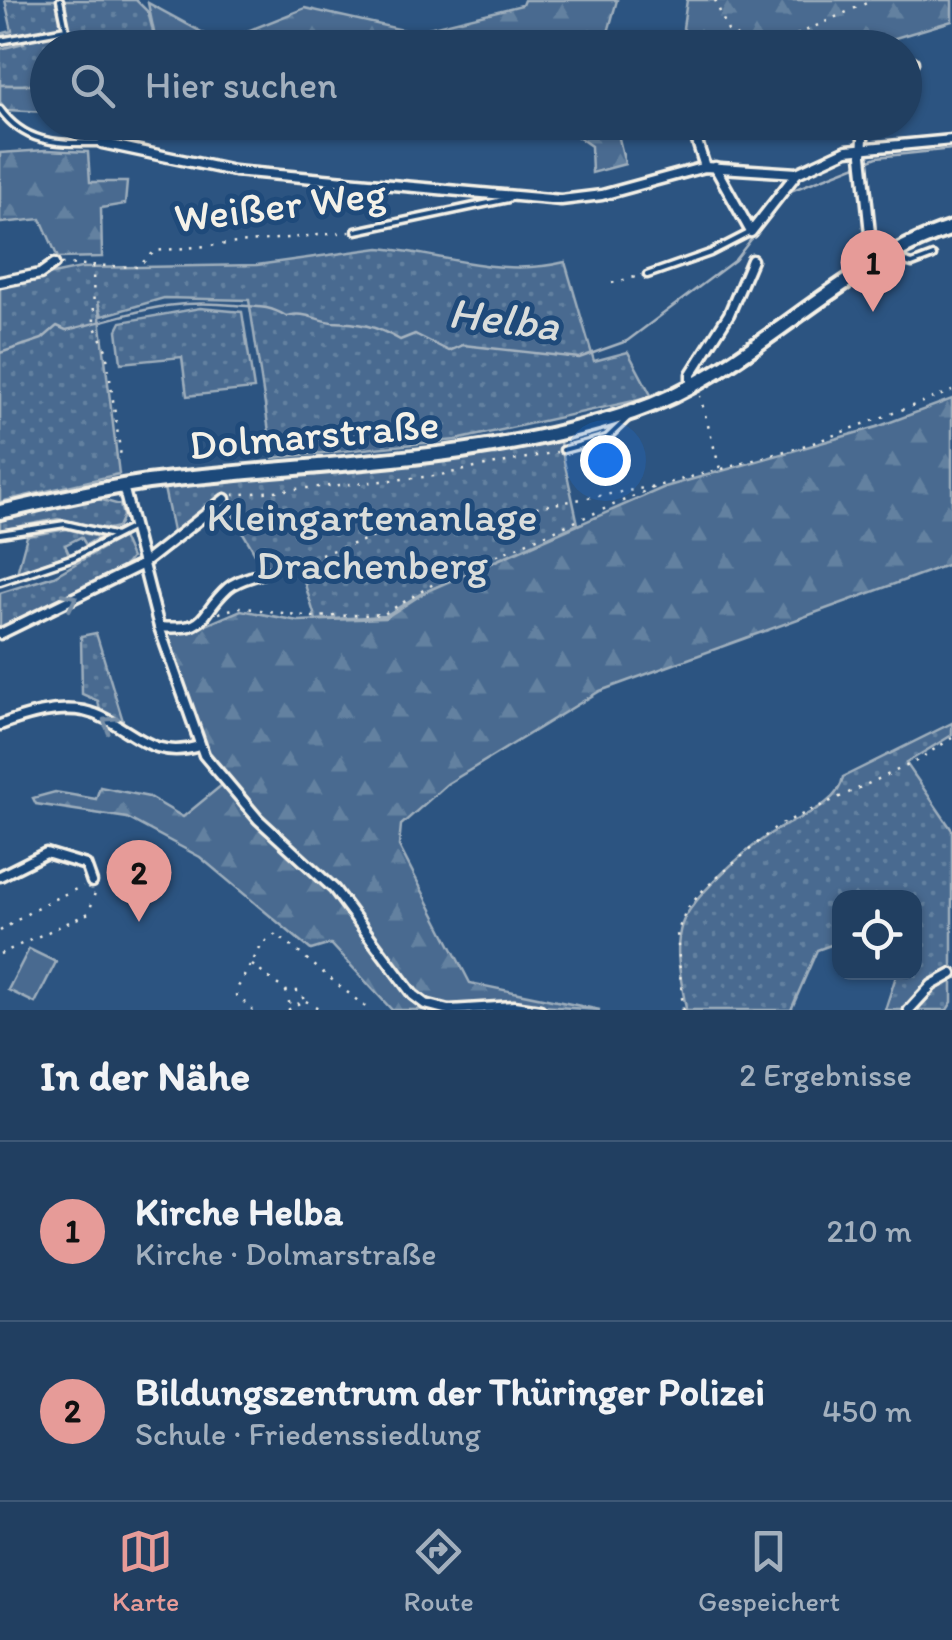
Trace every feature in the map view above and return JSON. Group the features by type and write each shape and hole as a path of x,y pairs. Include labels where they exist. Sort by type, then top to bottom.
{"main road":[{"name":"Dolmarstraße","path":"0,512 123,486 454,454 541,438 633,412 694,386 873,263 952,228"}],"street":[{"path":"697,140 705,167"},
{"path":"863,140 873,263"},
{"path":"716,166 751,232 797,173 832,153 952,140"},
{"name":"Weißer Weg","path":"102,143 234,171 575,200 705,167 797,173"},
{"path":"694,386 692,374 730,314 752,260"},
{"path":"0,282 40,274 54,264"},
{"path":"123,486 140,565 200,746 239,800 334,889 412,995 425,1004 449,1010 540,1010"},
{"path":"0,634 140,565 225,498"},
{"path":"159,627 193,628 207,617 226,589 265,572"},
{"path":"0,725 40,713 73,710 100,717 131,738 156,746 181,750 200,746"},
{"path":"0,876 46,852 86,865 92,882"},
{"path":"909,1010 932,985 952,974"}],"lane":[{"path":"60,0 66,29 60,30"},
{"path":"0,41 30,36"},
{"name":"Weißer Weg","path":"0,109 17,131 30,137"},
{"name":"Weißer Weg","path":"51,140 102,143"},
{"name":"Weißer Weg","path":"356,231 516,194"},
{"path":"647,274 710,253 751,232"},
{"path":"889,254 897,262 912,264 932,256"},
{"name":"Dolmarstraße","path":"563,450 608,438 625,425 633,412"},
{"path":"0,534 65,524 115,535"},
{"path":"0,582 74,557 133,527"}],"path":[{"path":"715,0 727,30"},
{"path":"807,30 872,0"},
{"name":"Weißer Weg","path":"54,264 138,267 155,251 356,231"},
{"path":"93,265 94,325 106,350 121,457"},
{"path":"612,283 647,274"},
{"path":"694,386 720,470"},
{"path":"265,572 384,534 661,485 720,470 813,443 952,391"},
{"name":"Dolmarstraße","path":"225,498 251,491 435,476 563,450"},
{"path":"207,617 239,607 312,617 384,614 440,580 661,485"},
{"path":"683,1010 677,933 686,910 704,888 777,826 913,763 952,738"},
{"path":"0,931 41,905 92,882 96,896 89,912 0,954"},
{"path":"253,1010 236,995 263,943 276,934 369,1010"},
{"path":"251,964 286,991 289,1008 304,1000"},
{"path":"286,991 296,989 304,1000 322,1010"}],"green space":[{"path":"5,0 136,0 148,12 153,30 30,30 30,85 0,85 0,49 24,43 21,35 0,40 0,34 12,31"},
{"path":"524,0 617,0 609,30 420,30 522,5"},
{"path":"687,0 952,0 952,21 922,30 683,28"},
{"path":"148,3 198,30 154,30"},
{"path":"305,8 403,30 250,30"},
{"path":"0,85 30,85 30,111 7,110 0,102"},
{"path":"582,140 619,140 625,164 592,173 591,146"},
{"path":"88,152 90,182 127,182 125,204 101,208 102,257 58,258 41,219 0,223 0,153"},
{"path":"379,248 495,266 565,262 594,361 628,352 652,397 456,440 273,458 249,300 164,298 102,316 98,301 119,474 0,502 0,285 81,268 257,265"},
{"path":"200,308 242,312 254,389 187,396 182,357 121,363 117,330 121,322"},
{"path":"952,399 952,563 600,691 447,784 401,825 399,846 470,983 600,1010 529,1005 527,1010 392,1010 331,944 311,950 200,857 127,818 36,804 33,798 55,792 96,799 100,787 149,797 183,817 228,780 204,746 166,639 169,632 190,632 241,610 298,621 385,618 427,591 665,487 877,427"},
{"name":"Kleingartenanlage Drachenberg","path":"559,438 578,524 420,594 385,616 316,620 299,565 267,574 223,498 174,536 164,488 434,462"},
{"path":"95,498 120,505 123,516 118,527 109,529 58,519 0,530 0,519"},
{"path":"67,529 99,537 86,545 81,537 65,545 69,554 17,573 27,536"},
{"path":"122,537 131,558 120,572 0,629 0,593 54,576"},
{"path":"96,633 123,721 120,725 100,711 98,701 82,694 81,636"},
{"path":"952,723 952,735 906,763 952,830 952,1002 947,1010 885,1010 895,980 922,980 922,890 832,890 832,945 817,950 791,1010 680,1010 686,1009 678,945 687,913 732,864 767,836 833,797 843,777"},
{"path":"29,949 56,962 35,1003 8,990"}],"waterway":[{"name":"Helba","path":"0,353 42,339 57,326 66,330 148,309 209,303 261,307 286,316 359,324 400,340 415,334 449,351 463,345 579,358 627,341 735,260 788,192 877,157 952,149"}],"place":[{"name":"Kirche Helba","path":"873,312"},
{"name":"Bildungszentrum der Thüringer Polizei","path":"139,922"}]}
